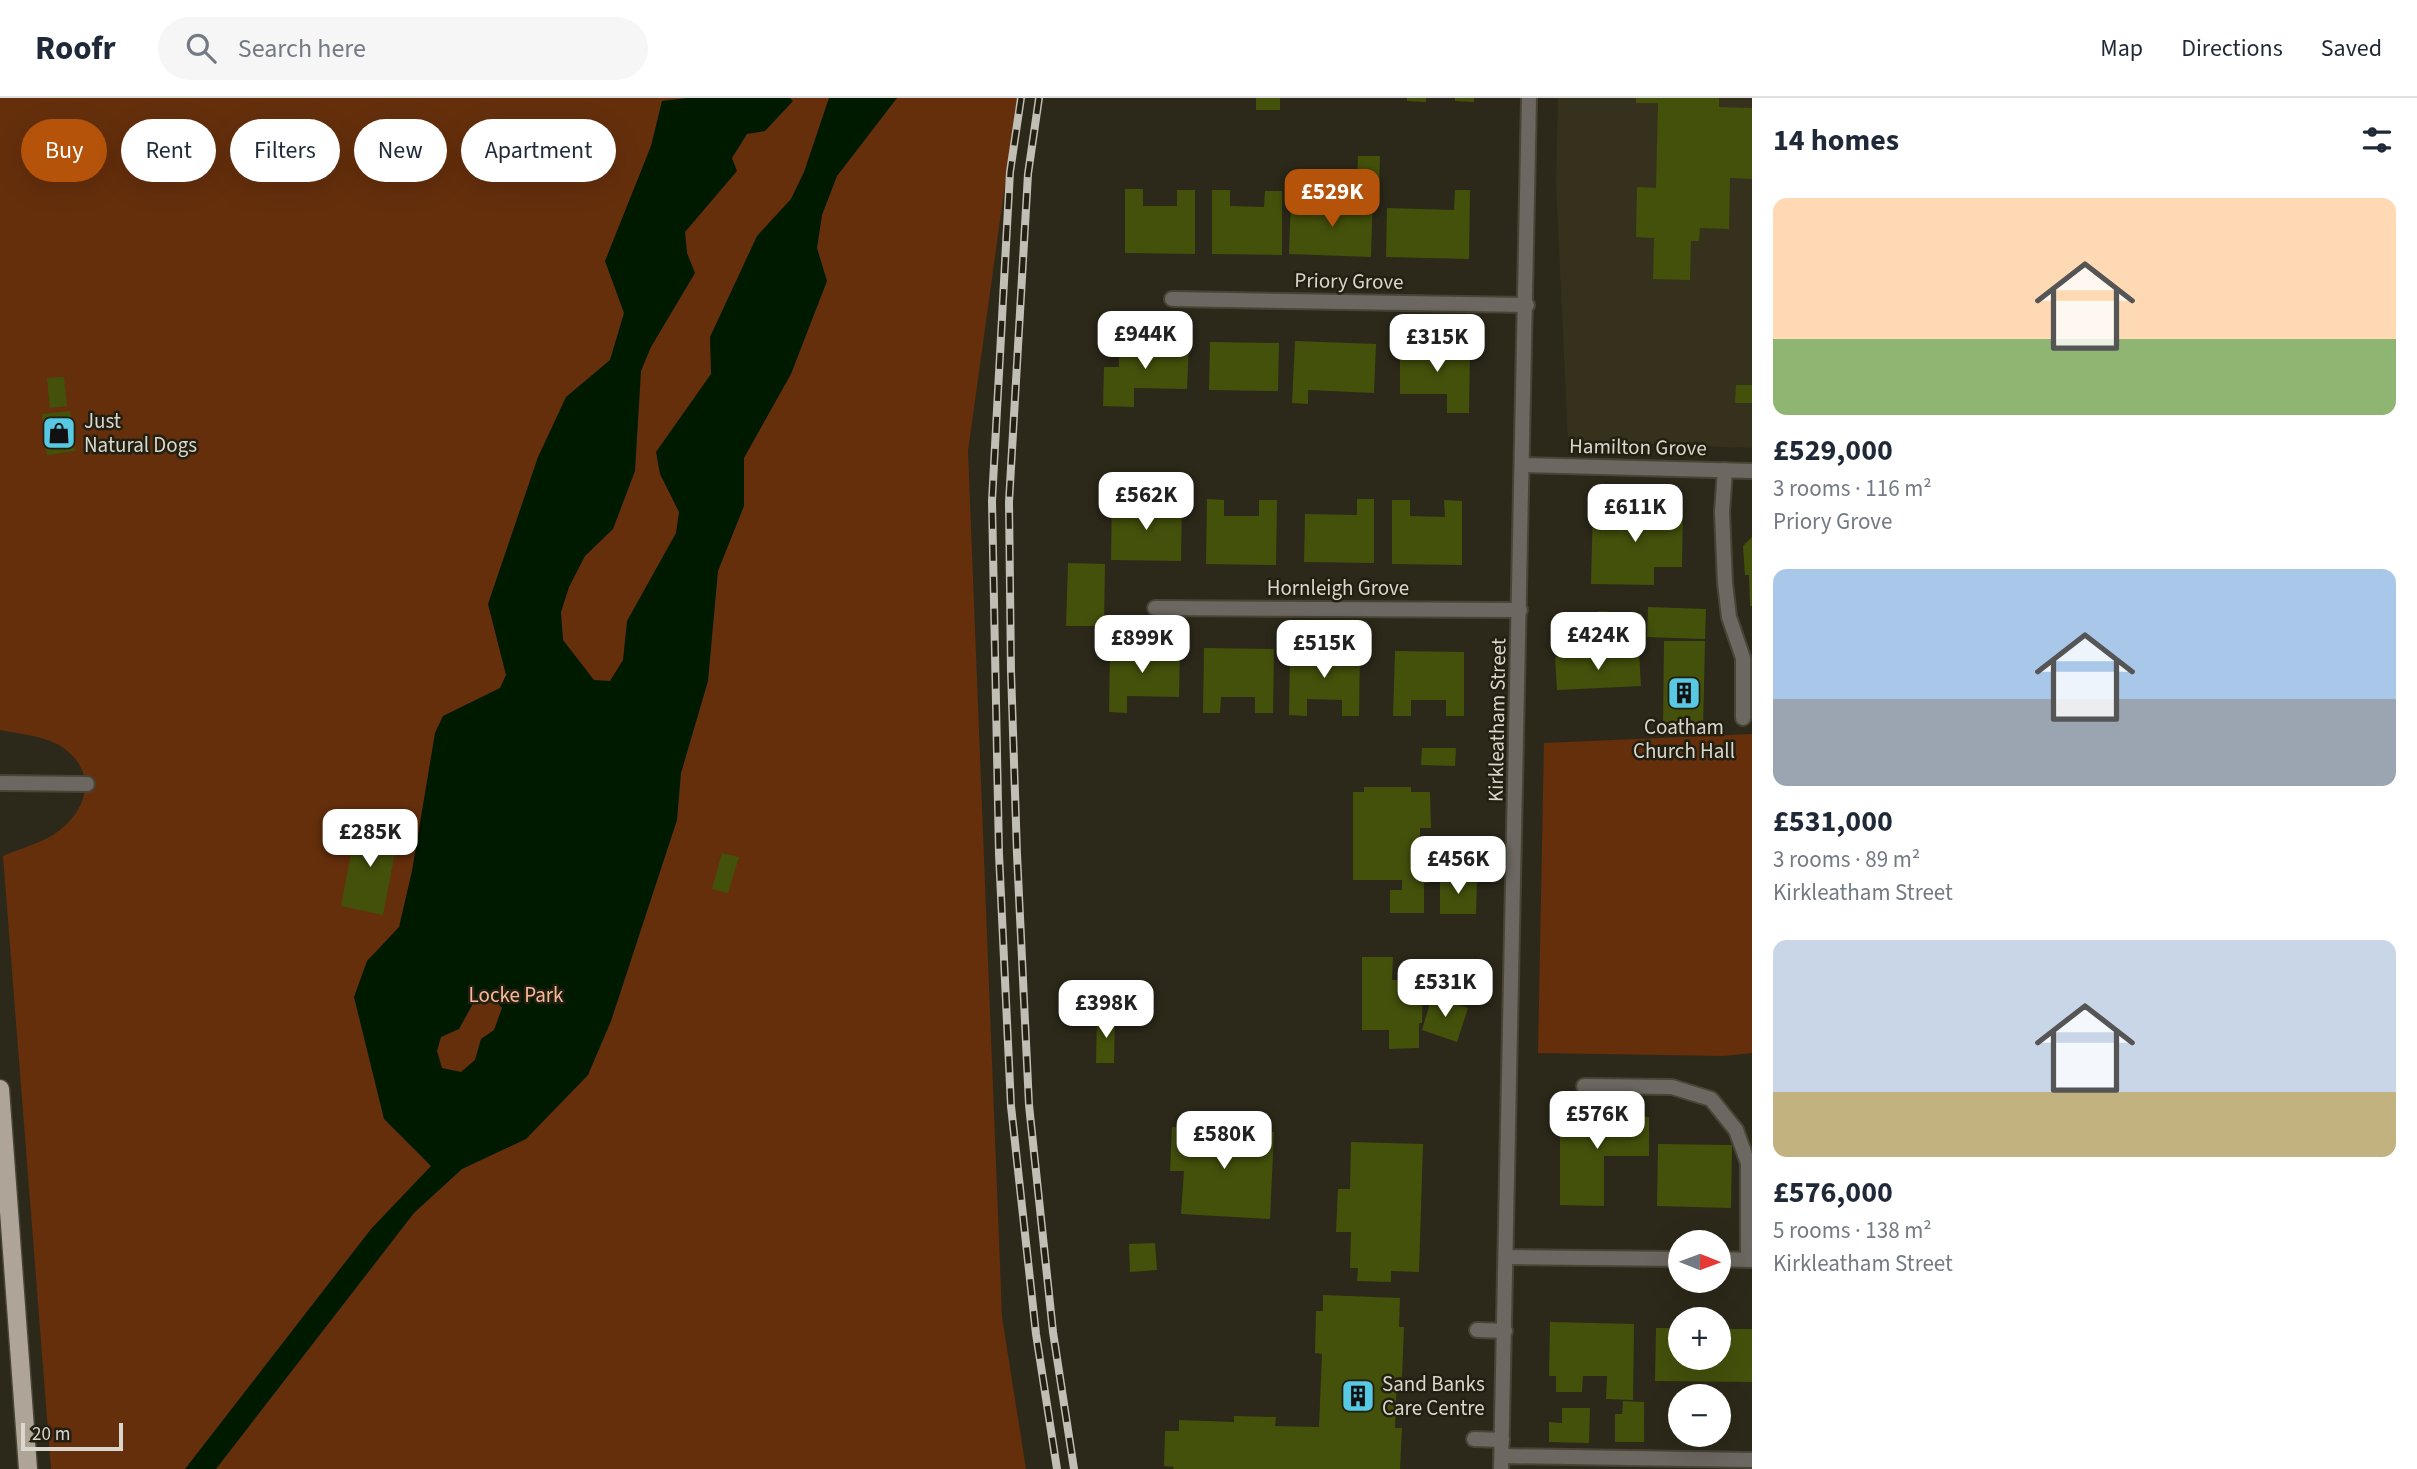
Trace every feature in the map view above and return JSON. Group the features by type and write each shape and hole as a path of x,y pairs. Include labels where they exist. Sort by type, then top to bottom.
{"main road":[{"path":"0,1089 29,1469"}],"street":[{"name":"Kirkleatham Street","path":"1502,1462 1529,98"},
{"name":"Priory Grove","path":"1171,299 1527,305"},
{"name":"Hamilton Grove","path":"1523,465 1752,471"},
{"path":"1725,470 1722,512 1725,583 1729,617 1743,658 1743,718"},
{"name":"Hornleigh Grove","path":"1156,608 1520,610"},
{"path":"0,783 87,784"},
{"path":"1584,1086 1672,1087 1711,1099 1736,1130 1748,1163 1750,1260 1731,1259"},
{"path":"1506,1257 1668,1259"},
{"path":"1477,1330 1505,1331"},
{"path":"1475,1439 1502,1440"},
{"path":"1502,1462 1752,1460"}],"shaded area":[{"path":"687,98 790,98 793,101 765,131 747,134 732,158 737,171 685,232 687,253 695,273 651,347 641,371 635,471 613,529 585,556 569,587 561,612 563,640 594,680 610,681 623,660 627,621 676,533 679,512 660,474 656,452 711,374 710,337 757,236 791,199 804,172 829,98 897,98 837,176 822,215 817,248 827,281 791,374 744,458 744,506 718,571 708,681 681,773 677,820 611,1021 588,1075 526,1139 462,1169 414,1213 216,1469 185,1469 371,1229 431,1166 384,1119 354,997 367,961 399,927 412,871 435,733 443,716 500,688 506,675 488,604 538,457 566,397 610,360 624,313 605,261 651,146 662,101","holes":["491,996 502,1008 494,1030 481,1039 475,1060 461,1072 442,1068 437,1051 441,1037 459,1029 475,1000"]},
{"path":"1558,98 1752,98 1752,448 1568,441 1556,184"}],"green space":[{"name":"Locke Park","path":"0,98 1017,98 968,451 1002,1317 1026,1469 51,1469 3,856 47,838 65,826 81,804 85,780 74,757 56,743 0,730"},
{"path":"1752,734 1752,1053 1724,1056 1538,1053 1544,743"}],"building":[{"path":"1256,98 1280,98 1280,110 1256,110"},
{"path":"1407,98 1426,98 1426,102 1407,101"},
{"path":"1455,98 1474,98 1474,102 1455,101"},
{"path":"1636,98 1719,98 1719,107 1752,108 1752,179 1730,178 1729,229 1700,228 1699,241 1691,241 1690,280 1653,279 1654,238 1636,237 1637,187 1656,188 1658,103 1636,103"},
{"path":"1358,156 1380,156 1379,187 1357,187"},
{"path":"1125,189 1143,189 1143,206 1177,206 1177,190 1195,190 1195,254 1125,253"},
{"path":"1212,190 1230,190 1230,206 1264,207 1265,191 1282,191 1282,255 1212,254"},
{"path":"1455,190 1470,190 1469,259 1386,257 1387,208 1454,210"},
{"path":"1357,192 1373,192 1371,257 1289,254 1291,200 1305,201 1305,208 1356,210"},
{"path":"1119,341 1189,343 1187,389 1134,388 1134,407 1103,406 1104,367 1119,367"},
{"path":"1295,341 1376,344 1374,393 1308,390 1308,404 1292,403"},
{"path":"1210,342 1279,343 1278,391 1209,390"},
{"path":"1400,347 1470,347 1469,413 1447,413 1447,394 1400,394"},
{"path":"64,377 67,406 50,408 47,378"},
{"path":"1736,385 1752,385 1752,403 1735,403"},
{"name":"Just Natural Dogs","path":"70,411 75,451 47,455 42,414"},
{"path":"1112,495 1129,496 1129,512 1164,512 1164,496 1182,497 1181,561 1111,560"},
{"path":"1207,499 1224,500 1224,516 1259,516 1259,500 1277,500 1276,565 1206,564"},
{"path":"1357,499 1374,499 1374,563 1304,562 1305,514 1357,515"},
{"path":"1392,500 1410,500 1410,516 1445,517 1444,500 1462,501 1462,565 1392,564"},
{"path":"1593,506 1683,508 1682,567 1654,567 1654,585 1591,584"},
{"path":"1752,537 1750,606 1749,575 1745,575 1743,546"},
{"path":"1068,563 1105,564 1104,626 1066,626"},
{"path":"1648,607 1706,609 1705,639 1647,637"},
{"path":"1598,611 1642,614 1641,644 1597,643"},
{"name":"Coatham Church Hall","path":"1664,641 1705,641 1703,729 1663,728"},
{"path":"1110,648 1180,649 1179,697 1127,696 1127,713 1109,712"},
{"path":"1204,648 1274,649 1273,713 1255,713 1255,697 1221,697 1220,713 1203,713"},
{"path":"1290,651 1360,652 1359,716 1342,716 1342,700 1307,699 1307,716 1289,715"},
{"path":"1395,651 1464,652 1464,716 1446,716 1446,700 1411,700 1411,716 1393,716"},
{"path":"1639,653 1641,686 1557,690 1555,657"},
{"path":"1422,748 1456,748 1455,766 1421,765"},
{"path":"1364,787 1411,787 1411,792 1430,792 1431,828 1420,828 1420,843 1429,842 1429,883 1424,883 1424,913 1390,913 1390,890 1402,890 1402,880 1353,880 1353,792 1364,792"},
{"path":"357,823 399,831 383,915 341,906"},
{"path":"722,853 739,857 728,893 712,889"},
{"path":"1440,878 1477,879 1476,914 1440,914"},
{"path":"1362,957 1393,957 1392,980 1423,980 1419,1048 1389,1049 1389,1030 1362,1030"},
{"path":"1432,996 1468,1008 1457,1042 1422,1030"},
{"path":"1097,1017 1115,1017 1114,1063 1096,1063"},
{"path":"1597,1104 1610,1105 1610,1116 1626,1116 1626,1104 1637,1104 1637,1117 1649,1117 1649,1156 1604,1156 1604,1206 1560,1205 1560,1115 1597,1116"},
{"path":"1172,1127 1274,1132 1270,1219 1181,1214 1184,1171 1170,1171"},
{"path":"1351,1142 1423,1144 1419,1272 1391,1271 1391,1282 1357,1281 1358,1268 1350,1268 1351,1232 1336,1232 1338,1189 1350,1189"},
{"path":"1658,1144 1732,1145 1731,1208 1657,1206"},
{"path":"1155,1243 1157,1270 1130,1272 1129,1244"},
{"name":"Sand Banks Care Centre","path":"1323,1295 1400,1298 1399,1327 1404,1327 1402,1377 1397,1377 1395,1428 1402,1428 1400,1469 1173,1469 1174,1467 1164,1466 1165,1431 1179,1431 1179,1420 1234,1422 1234,1416 1276,1417 1275,1426 1319,1427 1322,1354 1315,1353 1316,1311 1323,1311"},
{"path":"1550,1322 1634,1324 1633,1400 1606,1399 1607,1376 1583,1376 1582,1392 1556,1392 1556,1376 1549,1376"},
{"path":"1656,1328 1668,1328 1668,1370 1731,1370 1731,1329 1752,1329 1752,1382 1655,1381"},
{"path":"1623,1401 1644,1402 1644,1442 1615,1442 1615,1414 1622,1414"},
{"path":"1562,1408 1590,1408 1589,1443 1549,1442 1549,1422 1562,1423"}],"railway":[{"path":"1021,98 1010,172 992,501 999,854 1011,1106 1036,1334 1057,1469"},
{"path":"1039,98 1028,174 1009,502 1011,671 1029,1105 1053,1332 1074,1469"}],"place":[{"name":"Just Natural Dogs","path":"59,433"},
{"name":"Coatham Church Hall","path":"1684,693"},
{"name":"Sand Banks Care Centre","path":"1358,1396"}]}
